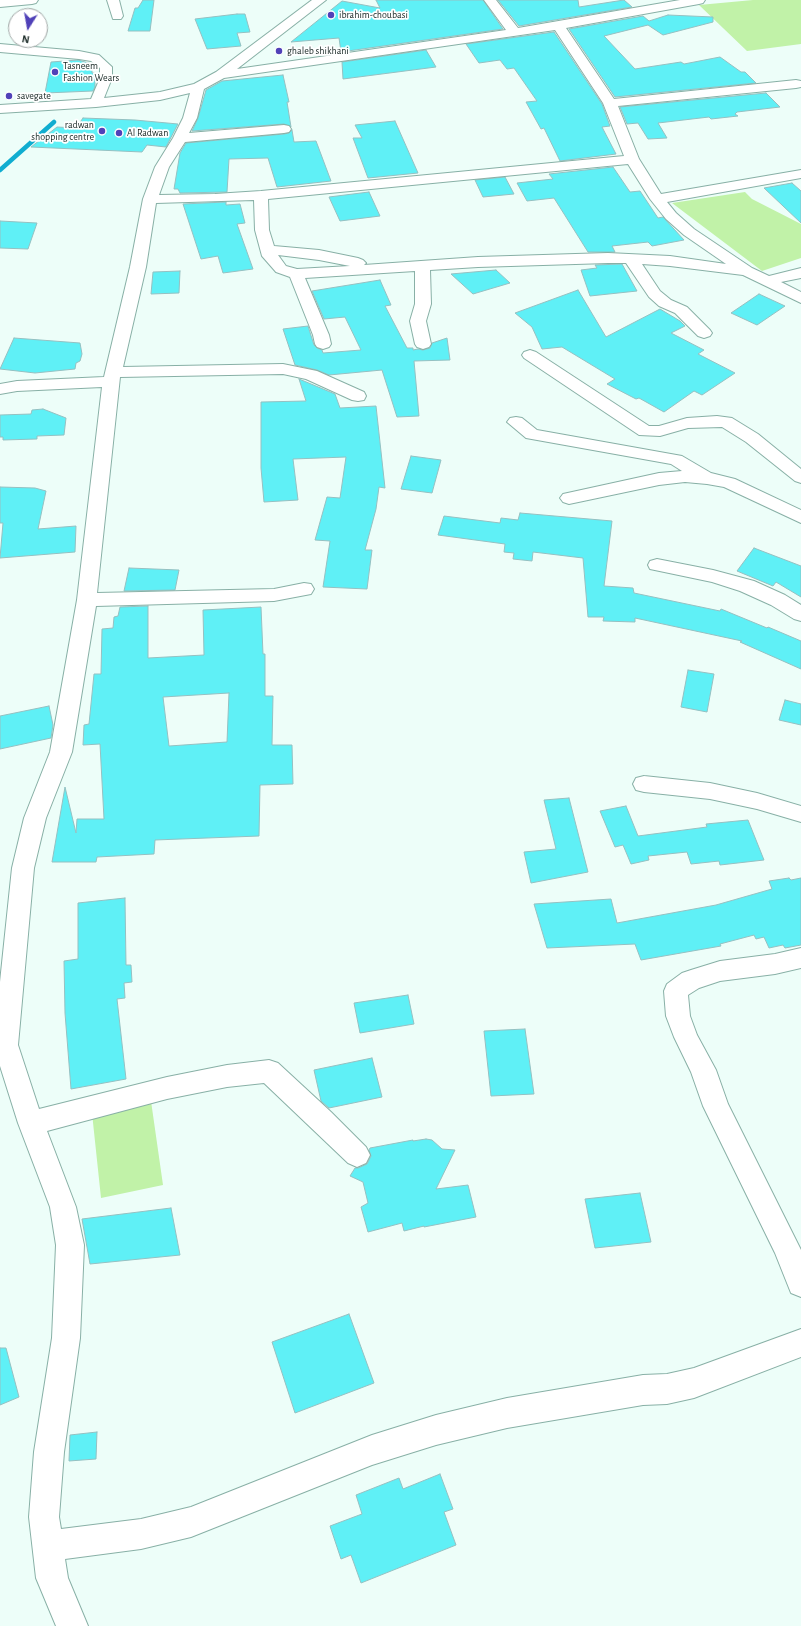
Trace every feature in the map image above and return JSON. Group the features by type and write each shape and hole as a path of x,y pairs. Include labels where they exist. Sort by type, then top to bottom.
{"street":[{"path":"0,3 32,0"},
{"path":"113,0 117,16"},
{"path":"0,109 96,103 160,96 198,87 221,74 320,0"},
{"path":"490,0 515,33"},
{"path":"637,0 646,9"},
{"path":"221,74 515,33 699,0"},
{"path":"558,26 610,104 632,159 657,199 671,216 689,232 747,271 800,300"},
{"path":"0,48 79,55 95,58 106,67 106,78 96,103"},
{"path":"246,56 278,66"},
{"path":"610,104 796,84"},
{"path":"72,1626 52,1578 44,1517 48,1467 66,1338 70,1245 63,1207 31,1123 6,1045 23,868 35,818 61,752 66,714 87,600 113,377 138,267 150,199 162,167 180,138 190,118 198,87"},
{"path":"180,138 284,130"},
{"path":"150,199 215,198 261,195 632,159"},
{"path":"657,199 801,174"},
{"path":"261,195 262,230 268,250 276,266 296,274 422,265 581,258 631,259 670,262 747,271"},
{"path":"268,250 333,257 379,268"},
{"path":"631,259 654,294 665,303 681,310 704,333"},
{"path":"422,265 423,304 418,321 422,344"},
{"path":"767,281 801,273"},
{"path":"296,274 321,335 323,344"},
{"path":"530,355 645,430 660,431 693,422 726,422 752,438 801,477"},
{"path":"0,389 113,377 283,369 311,375 358,396"},
{"path":"516,422 532,434 676,460 707,478"},
{"path":"569,498 659,479 685,476 707,478 729,483 801,517"},
{"path":"657,565 713,576 747,586 778,600 801,614"},
{"path":"87,600 274,595 304,589"},
{"path":"644,784 710,791 757,801 800,817"},
{"path":"801,958 775,964 720,971 691,980 676,992 678,1016 686,1037 703,1070 716,1106 786,1247 801,1283"},
{"path":"31,1123 167,1088 227,1076 269,1071 357,1155"},
{"path":"48,1546 141,1534 177,1526 191,1522 372,1450 436,1430 507,1413 643,1390 667,1389 687,1385 801,1343"}],"green space":[{"path":"753,0 801,0 801,44 747,51 699,5"},
{"path":"745,192 752,199 801,224 801,258 762,271 672,203"},
{"path":"151,1101 163,1185 101,1198 92,1113"}],"building":[{"path":"143,0 154,0 150,31 128,31 135,8 138,8"},
{"path":"376,0 483,0 503,29 341,52 339,38 291,42 342,1 380,8"},
{"path":"498,0 578,0 579,7 624,0 632,7 519,26"},
{"path":"245,14 250,32 237,33 241,46 207,49 195,19"},
{"path":"668,15 713,17 713,22 663,35 648,25 604,36 635,69 681,62 684,64 720,57 741,72 745,72 756,83 615,97 569,29 643,16 649,21"},
{"path":"554,32 602,104 610,126 602,127 616,154 560,161 544,128 541,129 526,102 537,101 514,68 507,69 500,60 479,63 466,44"},
{"path":"426,50 436,67 343,79 342,62"},
{"path":"78,60 92,64 92,73 95,73 95,87 93,91 45,93 51,62"},
{"path":"283,75 289,102 287,102 291,127 284,124 192,131 198,118 206,90 222,81"},
{"path":"766,93 780,107 737,112 735,114 738,116 711,119 709,117 658,123 667,138 648,139 638,123 627,124 620,107"},
{"path":"83,118 135,120 178,124 166,147 147,145 142,152 31,147 57,127 76,128"},
{"path":"395,121 418,173 368,178 353,138 362,138 355,125"},
{"path":"292,130 294,142 316,141 331,181 277,187 268,158 229,159 227,192 180,193 178,189 174,189 180,153 186,143 284,134 289,133"},
{"path":"613,167 630,192 640,191 658,218 663,217 684,240 652,246 648,242 612,246 615,252 588,252 554,198 527,201 517,183 553,179 549,174"},
{"path":"505,177 514,194 483,197 475,180"},
{"path":"792,183 801,191 801,223 764,188"},
{"path":"369,192 380,216 340,221 329,197"},
{"path":"226,202 226,205 240,204 245,223 237,224 253,269 223,273 218,256 201,259 183,204"},
{"path":"0,221 37,223 28,249 0,248"},
{"path":"622,264 637,291 590,296 581,270 597,268 595,265"},
{"path":"496,270 510,283 473,294 451,274"},
{"path":"180,271 179,293 151,294 153,272"},
{"path":"380,280 391,305 385,306 407,348 413,348 413,350 423,350 430,348 432,343 447,338 450,360 414,361 419,416 397,417 382,370 329,375 317,370 295,365 283,329 308,326 314,345 322,350 323,353 361,350 345,317 324,319 312,291"},
{"path":"578,290 606,337 660,309 680,321 685,326 671,333 704,350 698,354 735,373 702,395 694,391 664,412 639,398 636,399 607,384 615,379 562,347 542,349 532,327 515,313"},
{"path":"759,294 785,306 757,325 731,313"},
{"path":"14,338 80,343 82,354 80,361 76,363 75,369 35,373 0,369"},
{"path":"299,379 335,394 340,408 376,406 385,488 379,487 376,509 365,550 372,550 367,589 323,587 330,541 315,540 327,497 340,498 346,457 293,459 298,500 264,502 261,468 261,402 306,401"},
{"path":"43,409 66,418 64,435 37,436 37,439 3,440 3,437 0,437 0,415 31,414 32,410"},
{"path":"411,456 441,460 432,493 401,489"},
{"path":"0,487 35,488 46,491 38,529 76,526 75,552 0,558 3,523 0,523"},
{"path":"520,513 612,521 604,586 633,588 634,593 720,611 721,609 767,628 768,627 801,641 801,669 740,642 742,641 635,618 635,622 603,621 604,617 588,617 583,558 533,552 532,561 513,559 514,553 504,552 505,544 438,535 444,516 500,523 501,518 518,520"},
{"path":"754,548 801,566 801,597 776,582 773,586 737,571"},
{"path":"129,568 179,570 175,590 124,591"},
{"path":"148,606 148,658 204,655 203,610 261,607 263,654 265,654 265,696 273,696 272,745 292,745 293,784 260,785 259,836 155,840 154,854 97,857 96,862 52,862 65,787 76,833 77,819 104,819 100,744 83,745 84,725 89,724 94,674 101,674 102,629 113,628 114,617 118,616 120,607","holes":["229,693 227,742 169,746 163,697"]},
{"path":"688,670 714,674 707,712 681,707"},
{"path":"785,700 801,704 801,725 779,720"},
{"path":"49,706 53,725 51,738 0,749 0,716"},
{"path":"569,798 588,872 531,883 524,852 556,849 544,800"},
{"path":"626,806 638,836 707,827 706,824 748,820 764,860 720,865 719,861 691,864 687,852 648,856 649,860 631,864 623,845 615,847 600,811"},
{"path":"789,878 791,880 801,878 801,945 785,948 783,945 769,948 764,937 756,939 754,935 720,944 721,946 641,960 635,944 547,948 534,904 611,899 617,923 716,905 772,889 769,881"},
{"path":"125,898 126,965 131,965 132,982 124,983 125,998 117,999 126,1079 71,1089 65,1013 64,961 78,959 78,903"},
{"path":"408,995 414,1024 360,1033 354,1003"},
{"path":"525,1029 534,1094 491,1096 484,1031"},
{"path":"372,1058 382,1097 329,1108 321,1101 314,1070"},
{"path":"426,1139 432,1140 442,1149 455,1150 436,1189 468,1185 476,1217 404,1231 402,1223 368,1232 361,1207 368,1203 363,1182 350,1176 355,1168 367,1164 371,1156 369,1150 370,1148"},
{"path":"640,1193 651,1242 595,1248 585,1199"},
{"path":"171,1208 180,1255 90,1264 82,1219"},
{"path":"349,1314 374,1383 295,1413 272,1342"},
{"path":"0,1348 6,1348 19,1397 0,1405"},
{"path":"97,1432 96,1459 69,1461 70,1435"},
{"path":"440,1474 453,1509 444,1512 456,1545 361,1583 351,1555 341,1559 330,1526 362,1514 356,1495 399,1478 403,1489"}],"waterway":[{"path":"0,170 54,122"}],"place":[{"name":"ibrahim-choubasi","path":"331,15"},
{"name":"ghaleb shikhani","path":"279,51"},
{"name":"Tasneem Fashion Wears","path":"55,72"},
{"name":"savegate","path":"9,96"},
{"name":"radwan shopping centre","path":"102,131"},
{"name":"Al Radwan","path":"119,133"}]}
